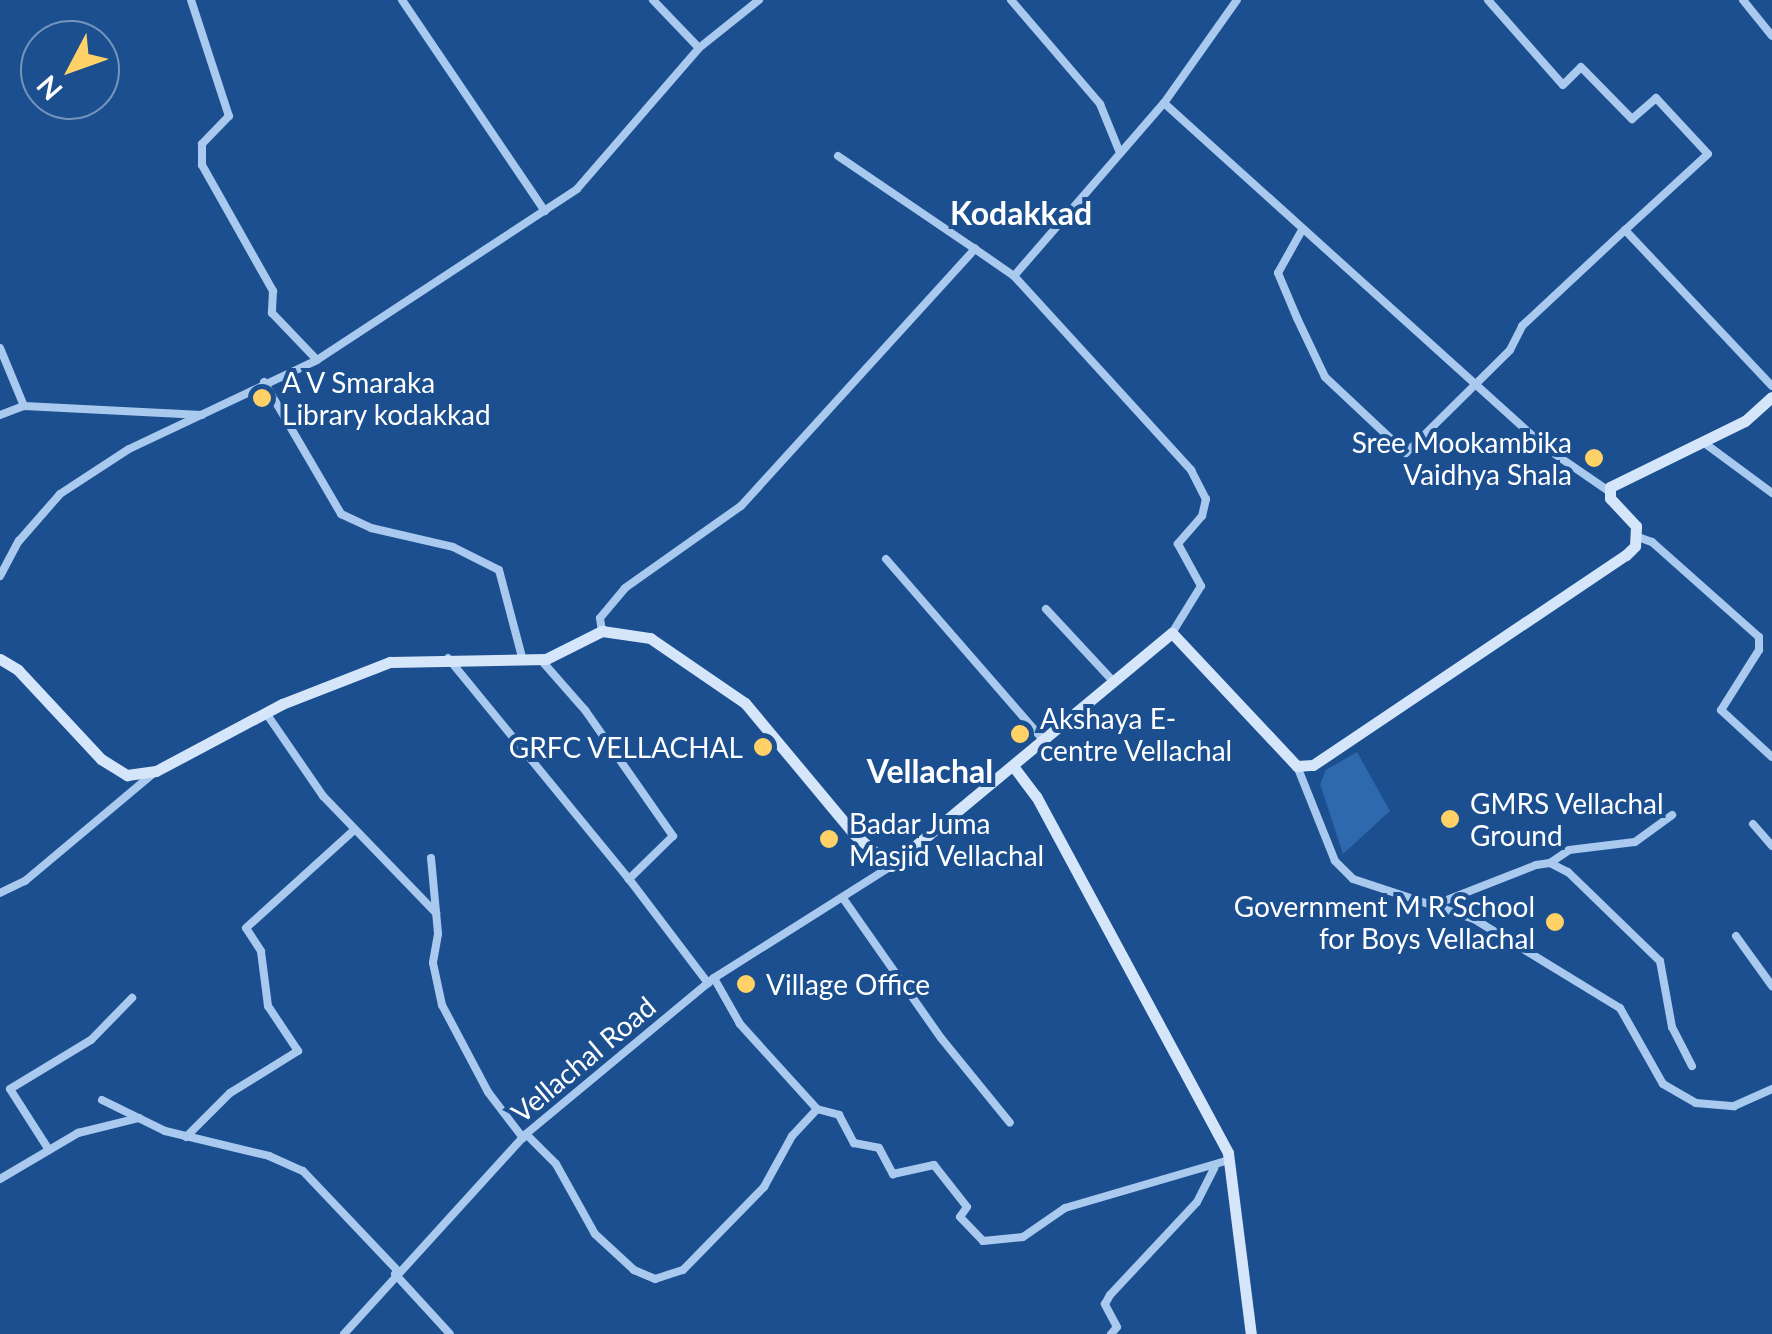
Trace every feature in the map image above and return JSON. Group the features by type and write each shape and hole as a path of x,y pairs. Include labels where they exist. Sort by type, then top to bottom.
{"main road":[{"path":"0,659 18,670 101,759 127,775 156,771 266,713 359,672 447,657 541,660 602,631 650,638 745,703 843,821 890,866 1172,633 1297,766 1307,768 1333,754 1393,706 1626,555 1638,536 1607,490 1744,421 1772,397"},
{"path":"1013,766 1036,796 1230,1160 1251,1334"}],"street":[{"path":"191,0 229,116 202,144 202,165 273,291 272,313 316,360"},
{"path":"402,0 545,211"},
{"path":"652,0 699,48"},
{"path":"0,576 18,541 60,494 129,449 316,360 577,190 699,48 760,0"},
{"path":"1012,0 1100,104 1120,153"},
{"path":"1014,276 1164,103 1237,0"},
{"path":"1302,230 1278,272 1297,318 1325,377 1406,453 1521,338 1522,326 1708,154 1656,98 1632,119 1581,66 1564,85 1488,0"},
{"path":"1743,0 1772,36"},
{"path":"1164,103 1546,448 1607,490"},
{"path":"838,156 1014,276 1191,470 1206,500 1202,516 1178,544 1201,586 1172,633"},
{"path":"1625,230 1772,386"},
{"path":"602,631 600,618 625,588 741,506 976,249"},
{"path":"0,348 24,406"},
{"path":"264,382 341,514 371,528 453,546 500,570 522,661"},
{"path":"0,415 24,406 202,415"},
{"path":"1703,442 1772,493"},
{"path":"1638,536 1652,542 1759,637 1759,650 1721,710 1772,757"},
{"path":"886,560 1044,741"},
{"path":"1046,609 1112,682"},
{"path":"447,657 711,980 740,1024 816,1110 839,1115 854,1143 879,1148 893,1174 934,1165 967,1206 960,1217 982,1241 1022,1237 1065,1208 1214,1168 1230,1160"},
{"path":"541,660 585,710 672,836 629,879"},
{"path":"266,713 298,765 354,830 436,913"},
{"path":"1297,766 1346,874 1474,920 1620,1008 1663,1084 1696,1104 1734,1106 1772,1089"},
{"path":"0,893 25,882 156,771"},
{"path":"1434,905 1550,863 1569,850 1636,842 1672,815"},
{"path":"1753,824 1772,846"},
{"path":"186,1137 230,1093 298,1051 268,1006 261,951 246,928 354,830"},
{"path":"431,858 436,913 434,963 442,1005 488,1092 524,1136 556,1164 595,1234 634,1270 654,1280 683,1270 704,1252 764,1187 792,1136 816,1110"},
{"path":"1550,863 1580,880 1660,961 1672,1026 1692,1066"},
{"name":"Vellachal Road","path":"344,1334 524,1136 711,980 845,901 890,866"},
{"path":"845,901 1010,1123"},
{"path":"1736,936 1772,986"},
{"path":"49,1150 10,1090 91,1040 132,998"},
{"path":"102,1100 186,1137 269,1156 303,1171 450,1334"},
{"path":"0,1179 78,1133 139,1118"},
{"path":"1111,1334 1117,1327 1105,1304 1110,1295 1197,1202 1214,1168"}],"shaded area":[{"path":"1357,752 1390,811 1343,854 1320,784 1326,770"}],"place":[{"name":"A V Smaraka Library kodakkad","path":"262,398"},
{"name":"Sree Mookambika Vaidhya Shala","path":"1594,458"},
{"name":"Akshaya E- centre Vellachal","path":"1020,734"},
{"name":"GRFC VELLACHAL","path":"763,747"},
{"name":"GMRS Vellachal Ground","path":"1450,819"},
{"name":"Badar Juma Masjid Vellachal","path":"829,839"},
{"name":"Government M R School for Boys Vellachal","path":"1555,922"},
{"name":"Village Office","path":"746,984"}],"district":[{"name":"Kodakkad","path":"1021,213"},
{"name":"Vellachal","path":"930,771"}]}
